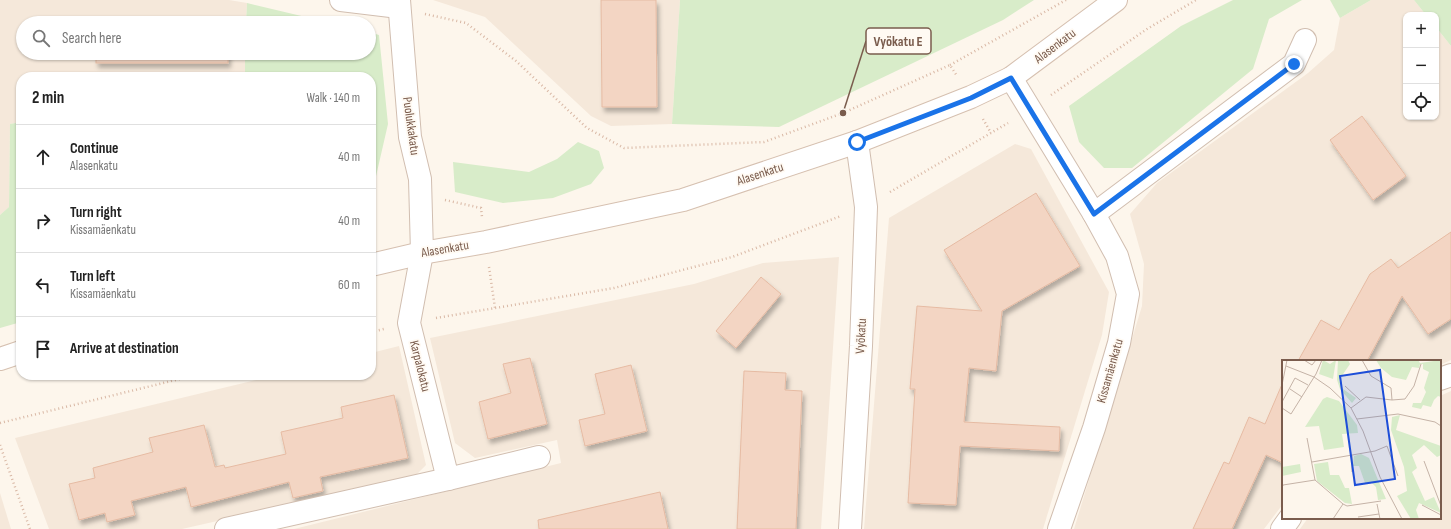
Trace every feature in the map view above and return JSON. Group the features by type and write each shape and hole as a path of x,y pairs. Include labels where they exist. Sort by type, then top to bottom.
{"street":[{"path":"341,0 399,4"},
{"name":"Alasenkatu","path":"376,264 422,253 486,242 683,200 857,142 971,98 1011,78 1116,0"},
{"name":"Puolukkakatu","path":"399,4 410,137 420,179 422,253"},
{"path":"1094,214 1294,64 1305,40"},
{"name":"Kissamäenkatu","path":"1011,78 1094,214 1117,256 1128,294 1119,343 1111,371 1094,428 1059,529"},
{"name":"Vyökatu","path":"850,529 860,354 866,207 857,142"},
{"name":"Karpalokatu","path":"422,253 409,323 448,478"},
{"path":"0,359 16,354"},
{"path":"1441,379 1451,375"},
{"path":"226,529 540,457"},
{"path":"1282,529 1289,519"}],"path":[{"path":"399,4 466,23 516,61 587,128 624,148 764,142 843,113 950,65 1066,0"},
{"path":"376,331 409,323 614,288 732,257 866,207 1030,110 1147,29 1196,0"},
{"path":"950,65 991,133"},
{"path":"0,423 176,380"},
{"path":"0,445 30,529"}],"shaded area":[{"path":"0,0 229,0 247,3 246,16 16,16 16,60 245,60 245,72 16,72 16,123 10,124 9,207 0,215"},
{"path":"433,0 680,0 672,124 611,126 591,116 485,17"},
{"path":"1371,0 1414,0 1424,12 1403,12 1403,120 1439,120 1439,31 1451,46 1451,360 1441,365 1441,360 1282,360 1282,505 1264,529 1074,529 1142,306 1144,264 1130,214 1157,183 1308,73 1334,50 1340,18"},
{"path":"1015,144 1031,149 1109,292 1102,335 1043,529 864,529 889,218"},
{"path":"839,257 821,529 294,529 561,463 557,440 475,458 455,443 430,338 694,284 763,263"},
{"path":"399,346 426,465 415,476 182,529 49,529 15,438 256,380 376,380 376,352"},
{"path":"1451,391 1451,529 1300,529 1307,519 1441,519 1441,396"},
{"path":"0,493 11,529 0,529"}],"green space":[{"path":"680,0 1034,0 1003,20 779,127 672,124"},
{"path":"1233,0 1302,0 1269,19 1253,69 1132,168 1104,168 1079,142 1069,106 1181,26"},
{"path":"1330,0 1371,0 1340,18"},
{"path":"1414,0 1451,0 1451,46 1439,31 1439,12 1424,12"},
{"path":"247,3 302,16 246,16"},
{"path":"376,34 379,35 388,124 376,176 376,72 245,72 245,60 376,60"},
{"path":"16,123 16,323 0,328 0,215 9,207 10,124"},
{"path":"578,142 599,151 604,168 591,184 553,198 503,203 455,192 453,162 529,172 557,159"}],"building":[{"path":"601,0 656,0 657,107 602,107"},
{"path":"96,60 228,60 228,63 96,63"},
{"path":"1362,116 1406,176 1373,200 1330,140"},
{"path":"1036,193 1080,266 1002,311 996,371 969,368 964,422 1060,427 1059,451 960,446 956,505 908,503 915,389 910,389 917,306 982,311 944,250"},
{"path":"1451,232 1451,319 1428,334 1402,296 1368,360 1299,360 1321,320 1339,330 1370,274 1391,259 1398,268"},
{"path":"761,277 781,294 736,348 716,331"},
{"path":"530,358 547,424 488,439 479,402 511,393 503,364"},
{"path":"631,365 647,431 585,446 579,420 605,414 595,374"},
{"path":"744,371 786,373 785,390 802,391 796,529 737,529"},
{"path":"1282,384 1282,463 1266,455 1232,529 1193,529 1224,462 1229,464 1249,417 1265,424"},
{"path":"394,395 408,458 320,477 323,491 293,498 289,482 191,507 186,487 131,501 135,515 107,522 105,513 79,520 69,484 95,478 93,468 153,452 149,438 204,425 215,467 224,465 225,468 286,454 281,432 343,418 341,407"},
{"path":"660,492 668,529 539,529 538,520"}],"place":[{"name":"Vyökatu E","path":"843,113"}],"route":[{"path":"857,142 971,98 1011,78 1094,214 1294,64"}]}
